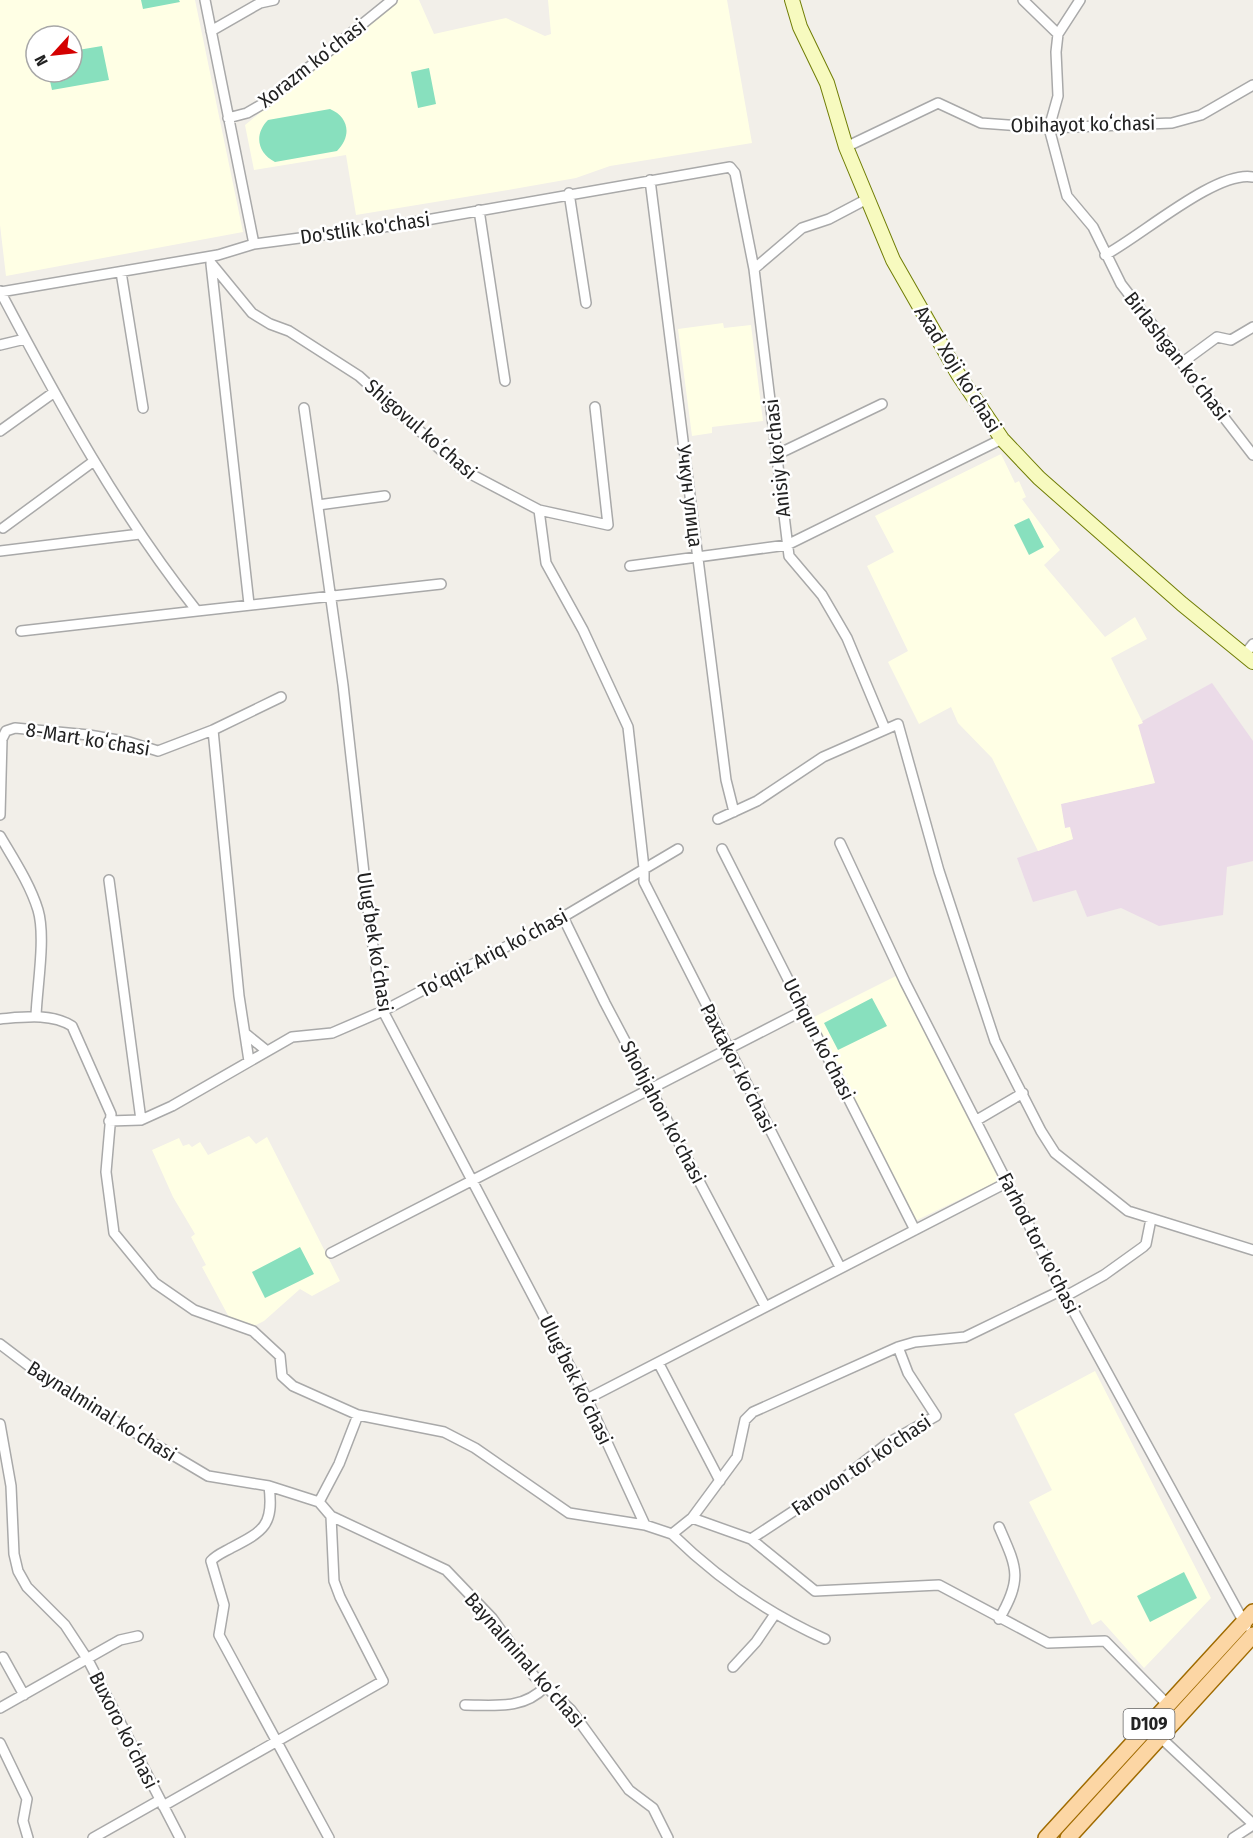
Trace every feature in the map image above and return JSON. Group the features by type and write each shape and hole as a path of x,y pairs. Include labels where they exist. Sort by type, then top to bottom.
{"main road":[{"name":"D109","path":"1046,1838 1248,1616"},
{"name":"D109","path":"1068,1838 1252,1637"}],"street":[{"path":"205,0 254,244"},
{"path":"211,31 260,3 274,0"},
{"name":"Xorazm koʻchasi","path":"228,118 247,114 266,102 392,0"},
{"name":"Axad Xoji koʻchasi","path":"792,0 800,27 827,83 846,147 893,260 958,374 1002,439 1053,490 1182,604 1250,653"},
{"path":"1023,0 1058,34"},
{"path":"1049,128 1058,96 1056,52 1058,34 1080,0"},
{"name":"Obihayot koʻchasi","path":"846,147 938,103 981,123 1049,128 1172,123 1201,115 1253,85"},
{"name":"Birlashgan koʻchasi","path":"1049,128 1067,196 1093,227 1121,284 1253,455"},
{"name":"Do'stlik ko'chasi","path":"0,292 211,260 254,244 398,225 569,193 729,167"},
{"name":"Anisiy ko'chasi","path":"729,167 735,173 754,269 789,556 822,595 847,638 885,729"},
{"path":"1105,255 1129,243 1211,187 1243,176 1253,177"},
{"name":"Учкун улица","path":"650,180 726,780 734,812"},
{"path":"569,193 586,303"},
{"path":"754,269 802,228 829,219 867,199"},
{"path":"479,210 505,381"},
{"path":"211,260 249,604"},
{"name":"Shigovul koʻchasi","path":"211,260 252,313 270,324 289,331 359,376 463,471 539,510 608,525 595,407"},
{"path":"122,272 143,408"},
{"path":"0,292 53,393 94,461 156,560 197,611"},
{"path":"1183,362 1217,337 1231,340 1253,327"},
{"path":"0,345 25,339"},
{"path":"0,431 53,393"},
{"path":"778,454 882,404"},
{"name":"Ulugʻbek koʻchasi","path":"304,408 331,597 370,927 383,1011 587,1399 645,1525"},
{"path":"630,566 787,545 1002,439"},
{"path":"3,528 94,461"},
{"path":"318,505 385,496"},
{"path":"539,510 546,563 583,630 628,727 644,868"},
{"path":"0,551 140,534"},
{"path":"21,631 441,584"},
{"name":"8-Mart koʻchasi","path":"0,815 2,739 6,732 15,728 89,735 129,742 158,751 213,730 281,697"},
{"path":"718,819 757,801 823,757 895,723 901,727 939,871 995,1041 1055,1153 1128,1211 1253,1250"},
{"path":"213,730 249,1061"},
{"path":"0,837 21,872 38,911 42,940 36,1016"},
{"name":"Farhod tor ko'chasi","path":"840,843 905,982 1064,1293 1248,1616 1252,1637"},
{"name":"Toʻqqiz Ariq koʻchasi","path":"109,1121 141,1120 172,1106 295,1035 332,1033 383,1011 563,917 678,849"},
{"name":"Uchqun koʻchasi","path":"722,849 915,1230"},
{"name":"Paxtakor koʻchasi","path":"644,868 644,882 840,1267"},
{"path":"109,880 141,1120"},
{"name":"Shohjahon ko'chasi","path":"563,917 765,1306"},
{"path":"331,1252 804,1010"},
{"path":"0,1019 36,1016 64,1021 76,1032 111,1114 106,1172 114,1233 155,1282 194,1310 253,1331 280,1356 282,1376 293,1386 358,1415 444,1432 475,1448 568,1513 645,1525 672,1534 727,1584 775,1614 825,1639"},
{"path":"245,1034 267,1051"},
{"path":"977,1120 1023,1094"},
{"path":"587,1399 659,1364 765,1306 1008,1182"},
{"path":"672,1534 692,1518 736,1457 745,1420 753,1412 897,1347 915,1342 965,1337 1104,1275 1143,1247 1148,1238 1151,1219"},
{"name":"Baynalminal koʻchasi","path":"0,1344 50,1382 208,1476 269,1486 319,1502 331,1516 446,1570 492,1618 534,1676 571,1710 629,1790 653,1808 668,1838"},
{"name":"Farovon tor ko'chasi","path":"751,1539 841,1480 888,1443 936,1416 908,1372 897,1347"},
{"path":"659,1364 720,1481"},
{"path":"319,1502 339,1464 358,1415"},
{"name":"Buxoro koʻchasi","path":"0,1424 11,1486 14,1554 18,1571 27,1587 65,1625 88,1660 180,1838"},
{"path":"269,1486 272,1509 268,1522 254,1535 211,1561 224,1605 219,1635 329,1838"},
{"path":"162,1803 383,1681 334,1581 331,1516"},
{"path":"692,1518 751,1539 815,1591 939,1585 999,1619 1048,1643 1105,1641 1167,1704"},
{"path":"999,1527 1012,1557 1016,1585 999,1619"},
{"path":"734,1667 756,1642 775,1614"},
{"path":"88,1660 120,1640 138,1636"},
{"path":"3,1657 24,1695"},
{"name":"Buxoro koʻchasi","path":"0,1708 88,1660"},
{"path":"465,1704 510,1706 523,1703 545,1688"},
{"path":"1160,1737 1253,1825 1233,1838"},
{"path":"0,1743 27,1799 23,1821 28,1838"},
{"name":"Buxoro koʻchasi","path":"93,1838 162,1803"}],"shaded area":[{"path":"0,0 195,0 243,232 6,276 0,225"},
{"path":"399,0 419,0 434,34 506,18 545,36 551,34 548,0 727,0 752,143 610,166 576,178 356,215 346,155 254,170 245,125"},
{"path":"723,323 724,328 751,325 763,421 712,427 712,433 692,436 678,329"},
{"path":"1001,454 1015,483 1019,481 1026,497 1022,499 1060,550 1044,565 1105,637 1135,617 1147,639 1111,658 1143,723 1138,725 1155,783 1061,804 1065,828 1070,827 1073,839 1038,851 992,758 958,723 951,707 919,724 888,662 908,651 867,566 894,552 875,516"},
{"path":"1212,683 1253,741 1253,861 1227,867 1223,915 1159,926 1121,908 1087,917 1076,890 1033,902 1017,858 1073,839 1065,828 1060,804 1154,783 1137,724"},
{"path":"896,976 1000,1180 915,1221 812,1018"},
{"path":"249,1136 256,1144 267,1137 340,1281 312,1296 300,1289 264,1321 252,1327 230,1319 202,1267 206,1265 191,1237 195,1234 173,1197 152,1150 179,1138 183,1146 189,1144 192,1147 200,1142 208,1155"},
{"path":"1095,1371 1211,1598 1144,1668 1101,1620 1092,1625 1029,1502 1052,1490 1014,1414"}],"green space":[{"path":"141,0 179,0 180,2 143,9"},
{"path":"102,46 109,80 52,90 51,84 84,84 84,49"},
{"path":"429,68 436,104 418,108 411,72"},
{"path":"330,109 341,117 346,127 345,139 337,151 275,162 264,154 259,137 268,120"},
{"path":"1029,518 1044,547 1029,555 1014,525"},
{"path":"872,998 887,1026 838,1050 824,1023"},
{"path":"300,1247 314,1274 265,1298 252,1272"},
{"path":"1184,1572 1197,1598 1150,1622 1137,1596"}]}
